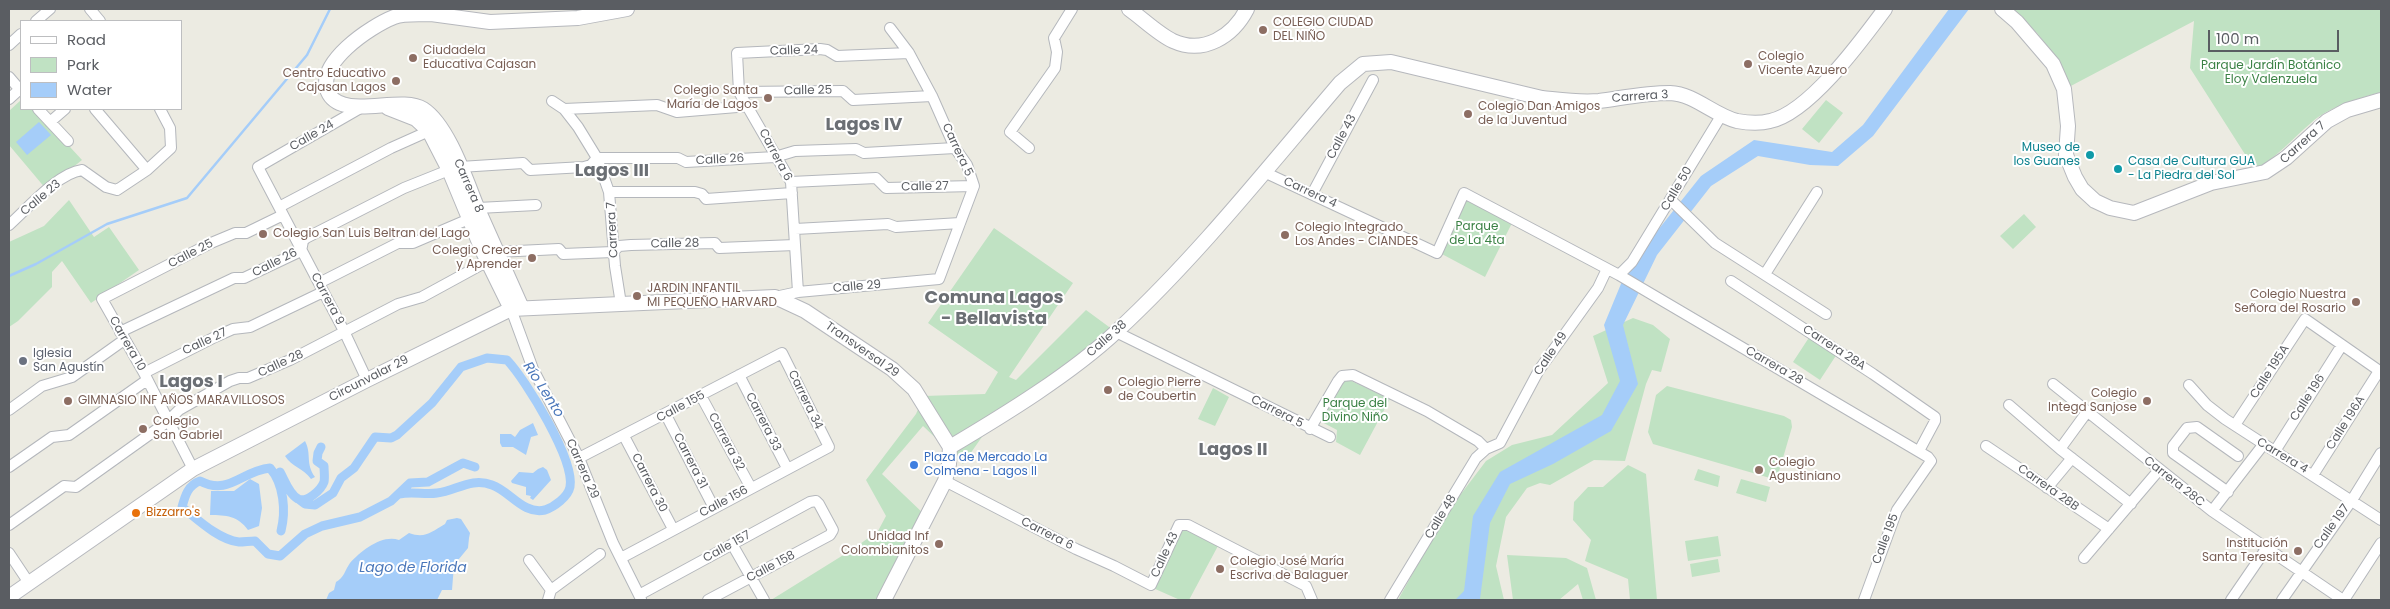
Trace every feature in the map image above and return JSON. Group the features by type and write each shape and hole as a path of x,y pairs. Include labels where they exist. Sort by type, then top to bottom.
{"street":[{"path":"37,20 50,9"},
{"path":"90,9 98,20"},
{"name":"Carrera 8","path":"516,308 454,168 439,126 432,116 422,108 411,105 365,106 343,104 335,100 326,86 327,75 334,60 358,37 395,12 428,11 490,22 578,18 627,9"},
{"path":"1029,148 1010,132 1055,68 1057,52 1054,38 1072,9"},
{"path":"1129,9 1171,41 1194,46 1207,45 1219,40 1234,28 1247,9"},
{"name":"Carrera 3","path":"1349,74 1363,64 1370,62 1391,62 1542,98 1565,101 1598,101 1620,96 1671,93 1680,95 1721,116 1754,124 1771,121 1792,112 1834,72 1885,9"},
{"path":"1996,9 2024,30"},
{"name":"Carrera 7","path":"2002,9 2024,30 2053,64 2064,89 2068,126 2066,155 2075,177 2095,201 2110,208 2134,213 2211,183 2265,172 2286,158 2327,121 2347,110 2381,100"},
{"name":"Carrera 5","path":"890,28 910,53 955,148 967,165 974,186 939,279"},
{"path":"9,45 20,35"},
{"name":"Calle 24","path":"739,92 737,53 820,49 827,50 837,56 910,53"},
{"name":"Calle 38","path":"950,447 1042,388 1088,356 1116,332 1160,290 1349,74"},
{"path":"9,77 20,89"},
{"name":"Calle 43","path":"1312,194 1373,80"},
{"path":"9,99 20,91"},
{"name":"Calle 25","path":"739,92 843,91 853,100 932,96"},
{"name":"Carrera 6","path":"739,92 749,106 775,157 791,182 798,292"},
{"path":"552,101 564,109 657,105 677,112 749,106"},
{"name":"Calle 24","path":"258,167 365,106"},
{"name":"Carrera 8","path":"381,106 416,119 429,131 454,168"},
{"name":"Carrera 7","path":"564,109 597,158 610,192 613,252 621,304"},
{"path":"39,110 68,141"},
{"path":"50,122 64,110"},
{"path":"96,110 147,170 171,148 170,128 161,110"},
{"name":"Calle 50","path":"1621,276 1674,202 1721,116"},
{"name":"Calle 25","path":"102,299 211,243 235,233 246,233 391,148 429,131"},
{"name":"Calle 26","path":"9,410 42,386 72,377 122,336 234,278 244,278 301,251 303,240 306,238 404,188 454,168 523,163 530,170 591,165 597,158 678,158 686,162 775,157 795,151 856,149 864,153 955,148"},
{"name":"Carrera 9","path":"258,167 344,331 367,380"},
{"name":"Calle 23","path":"10,221 73,171 82,170 106,188 118,190 147,170"},
{"name":"Carrera 4","path":"1264,172 1437,253 1464,193 1607,269"},
{"name":"Calle 27","path":"791,182 876,178 886,188 974,186"},
{"path":"610,192 695,192 702,194 706,200 792,194"},
{"path":"1765,274 1817,192"},
{"path":"1674,202 1687,218 1715,243 1826,314"},
{"name":"Calle 27","path":"9,466 52,437 69,435 168,359 233,329 250,328 398,243 413,243 474,214 536,205"},
{"path":"794,229 888,224 896,227 960,223"},
{"name":"Calle 28","path":"9,525 64,486 76,487 168,422 179,410 230,381 248,378 290,360 398,304 422,297 493,257 559,249 563,254 613,252 619,246 631,245 715,243 719,248 795,245"},
{"path":"1607,269 1621,276"},
{"name":"Calle 49","path":"1500,443 1539,370 1598,288 1607,269"},
{"name":"Carrera 28","path":"1621,276 1924,454"},
{"name":"Calle 29","path":"775,297 798,292 939,279"},
{"name":"Carrera 28A","path":"1731,281 1935,417"},
{"name":"Circunvalar 29","path":"9,597 193,469 367,380 516,308 775,297"},
{"name":"Transversal 29","path":"775,297 805,311 892,369 914,389 950,447"},
{"name":"Carrera 10","path":"102,299 145,376 193,469"},
{"name":"Carrera 29","path":"516,308 533,369 579,458 620,558 640,598"},
{"name":"Calle 195A","path":"2235,426 2305,319 2342,345"},
{"name":"Carrera 5","path":"1116,332 1310,429 1330,437"},
{"path":"2342,345 2380,371"},
{"name":"Calle 196","path":"2275,450 2342,345"},
{"name":"Calle 155","path":"579,458 666,415 782,353"},
{"name":"Carrera 34","path":"782,353 829,447"},
{"name":"Calle 196A","path":"2313,475 2380,371"},
{"name":"Carrera 33","path":"739,375 787,468"},
{"path":"1310,429 1342,376 1352,375 1374,384 1478,441 1486,449"},
{"name":"Carrera 28C","path":"2053,384 2212,511 2300,572"},
{"name":"Carrera 4","path":"2189,385 2207,406 2235,426 2381,520"},
{"name":"Carrera 32","path":"702,396 751,488"},
{"path":"2009,405 2060,449 2131,504"},
{"path":"2060,449 2087,412"},
{"name":"Carrera 31","path":"666,415 714,508"},
{"name":"Calle 195","path":"1864,600 1897,510 1931,461 1924,454 1935,417"},
{"path":"2228,492 2173,453 2173,446 2187,428 2197,427 2238,456"},
{"name":"Carrera 30","path":"624,436 673,530"},
{"name":"Calle 48","path":"1390,600 1476,458 1486,449 1500,443"},
{"path":"2212,511 2263,445"},
{"name":"Carrera 28B","path":"1986,446 2109,529"},
{"name":"Calle 156","path":"620,558 829,447"},
{"path":"884,600 945,481 950,447"},
{"name":"Calle 197","path":"2282,600 2352,500 2381,453"},
{"path":"2047,488 2072,458"},
{"path":"2084,558 2159,470"},
{"name":"Carrera 6","path":"945,481 1076,549 1151,585"},
{"name":"Calle 158","path":"708,600 833,533 816,501"},
{"name":"Calle 157","path":"640,598 732,544 816,501"},
{"name":"Calle 43","path":"1151,585 1179,525 1188,525 1306,586 1312,600"},
{"path":"2300,572 2343,600 2381,542"},
{"path":"732,544 764,600"},
{"path":"2231,600 2266,549"},
{"path":"9,552 29,582"},
{"path":"529,560 550,595 600,554"}],"green space":[{"name":"Parque Jardín Botánico Eloy Valenzuela","path":"2011,9 2381,9 2381,92 2354,100 2326,112 2271,159 2255,170 2190,68 2194,21 2067,88 2058,60 2037,33"},
{"path":"1826,100 1843,113 1819,143 1802,129"},
{"path":"20,101 20,110 36,110 82,160 46,189 9,145 9,111"},
{"name":"Parque de La 4ta","path":"1465,198 1513,221 1485,277 1440,253"},
{"path":"69,200 94,237 109,227 139,270 91,303 62,261 52,272 52,287 18,321 9,327 9,242 44,226"},
{"path":"2024,214 2036,227 2013,249 2000,236"},
{"path":"994,228 1073,283 1009,377 1016,380 1086,310 1120,335 984,434 963,464 923,426 882,474 926,516 886,600 771,600 853,549 878,531 886,516 866,480 916,414 924,396 985,394 998,372 928,323"},
{"path":"1633,318 1653,325 1670,339 1661,372 1652,370 1646,384 1625,461 1594,460 1550,485 1540,483 1527,488 1506,517 1496,566 1504,600 1398,600 1445,515 1486,461 1512,445 1552,435 1608,383 1593,336"},
{"path":"1810,336 1837,354 1820,380 1793,362"},
{"name":"Parque del Divino Niño","path":"1345,378 1390,399 1360,455 1336,442 1337,430 1318,420"},
{"path":"1667,386 1784,416 1791,420 1792,427 1778,475 1770,478 1653,444 1648,432 1656,395"},
{"path":"1213,388 1229,397 1215,426 1198,419"},
{"path":"1628,465 1646,474 1657,600 1630,600 1628,579 1585,561 1591,540 1573,520 1574,502 1588,487 1603,487"},
{"path":"1698,469 1720,476 1718,487 1694,480"},
{"path":"1741,479 1770,487 1766,502 1736,493"},
{"path":"1182,527 1219,544 1189,600 1180,600 1153,588"},
{"path":"1718,536 1721,556 1688,561 1685,541"},
{"path":"1507,555 1566,558 1587,568 1596,600 1583,600 1578,584 1559,600 1513,600"},
{"path":"1718,559 1720,572 1692,577 1690,564"}],"water":[{"path":"1949,9 1969,9 1873,136 1838,166 1810,165 1758,156 1711,186 1657,255 1623,325 1638,384 1611,431 1553,464 1510,484 1490,523 1480,599 1455,600 1464,591 1473,516 1500,472 1602,415 1620,381 1604,325 1623,279 1646,245 1701,176 1754,140 1832,152 1863,125"},
{"path":"39,122 51,135 27,155 16,142"},
{"path":"533,423 538,435 531,437 526,455 513,447 502,447 500,434 511,434 515,437 520,430"},
{"path":"305,441 310,467 315,477 311,479 285,456"},
{"path":"543,467 547,470 551,480 533,500 530,498 531,496 526,495 526,487 511,481 519,472 533,473"},
{"path":"250,479 259,484 262,508 259,526 248,530 244,525 231,517 210,515 211,491 234,491"},
{"name":"Lago de Florida","path":"461,519 470,533 468,548 454,565 452,590 442,590 437,600 326,600 350,563 372,545 386,539 399,540 409,533 415,535 428,534 445,524 447,520"}],"waterway":[{"path":"9,276 36,264 107,224 187,198 307,55 330,9"},
{"name":"Río Lento","path":"297,498 305,504 315,505 333,493 341,478 354,468 375,437 391,438 397,435 432,403 461,367 487,358 507,360 526,384 557,440 570,475 570,487 567,494 552,507 537,511 523,506 499,488 484,483 470,483 437,493 399,494"},
{"path":"280,472 295,497 302,500 309,497 317,492 324,482 324,466 317,461 321,447"},
{"name":"Río Lento","path":"281,531 283,523 283,498 275,474 270,468 251,473 219,486 200,481 193,485 184,499 182,507 224,537 239,542 255,541 268,554 280,556 305,534 322,526 360,517 391,501 410,483 428,482 463,463 475,467"}],"place":[{"name":"COLEGIO CIUDAD DEL NIÑO","path":"1263,30"},
{"name":"Ciudadela Educativa Cajasan","path":"413,58"},
{"name":"Colegio Vicente Azuero","path":"1748,64"},
{"name":"Centro Educativo Cajasan Lagos","path":"396,81"},
{"name":"Colegio Santa María de Lagos","path":"768,98"},
{"name":"Colegio Dan Amigos de la Juventud","path":"1468,114"},
{"name":"Museo de los Guanes","path":"2090,155"},
{"name":"Casa de Cultura GUA - La Piedra del Sol","path":"2118,169"},
{"name":"Colegio San Luis Beltran del Lago","path":"263,234"},
{"name":"Colegio Integrado Los Andes - CIANDES","path":"1285,235"},
{"name":"Colegio Crecer y Aprender","path":"532,258"},
{"name":"JARDIN INFANTIL MI PEQUEÑO HARVARD","path":"637,296"},
{"name":"Colegio Nuestra Señora del Rosario","path":"2356,302"},
{"name":"Iglesia San Agustín","path":"23,361"},
{"name":"Colegio Pierre de Coubertin","path":"1108,390"},
{"name":"GIMNASIO INF AÑOS MARAVILLOSOS","path":"68,401"},
{"name":"Colegio Integd Sanjose","path":"2147,401"},
{"name":"Colegio San Gabriel","path":"143,429"},
{"name":"Plaza de Mercado La Colmena - Lagos II","path":"914,465"},
{"name":"Colegio Agustiniano","path":"1759,470"},
{"name":"Bizzarro's","path":"136,513"},
{"name":"Unidad Inf Colombianitos","path":"939,544"},
{"name":"Institución Santa Teresita","path":"2298,551"},
{"name":"Colegio José María Escriva de Balaguer","path":"1220,569"}],"district":[{"name":"Lagos IV","path":"864,125"},
{"name":"Lagos III","path":"612,171"},
{"name":"Comuna Lagos - Bellavista","path":"994,308"},
{"name":"Lagos I","path":"191,382"},
{"name":"Lagos II","path":"1233,450"}]}
